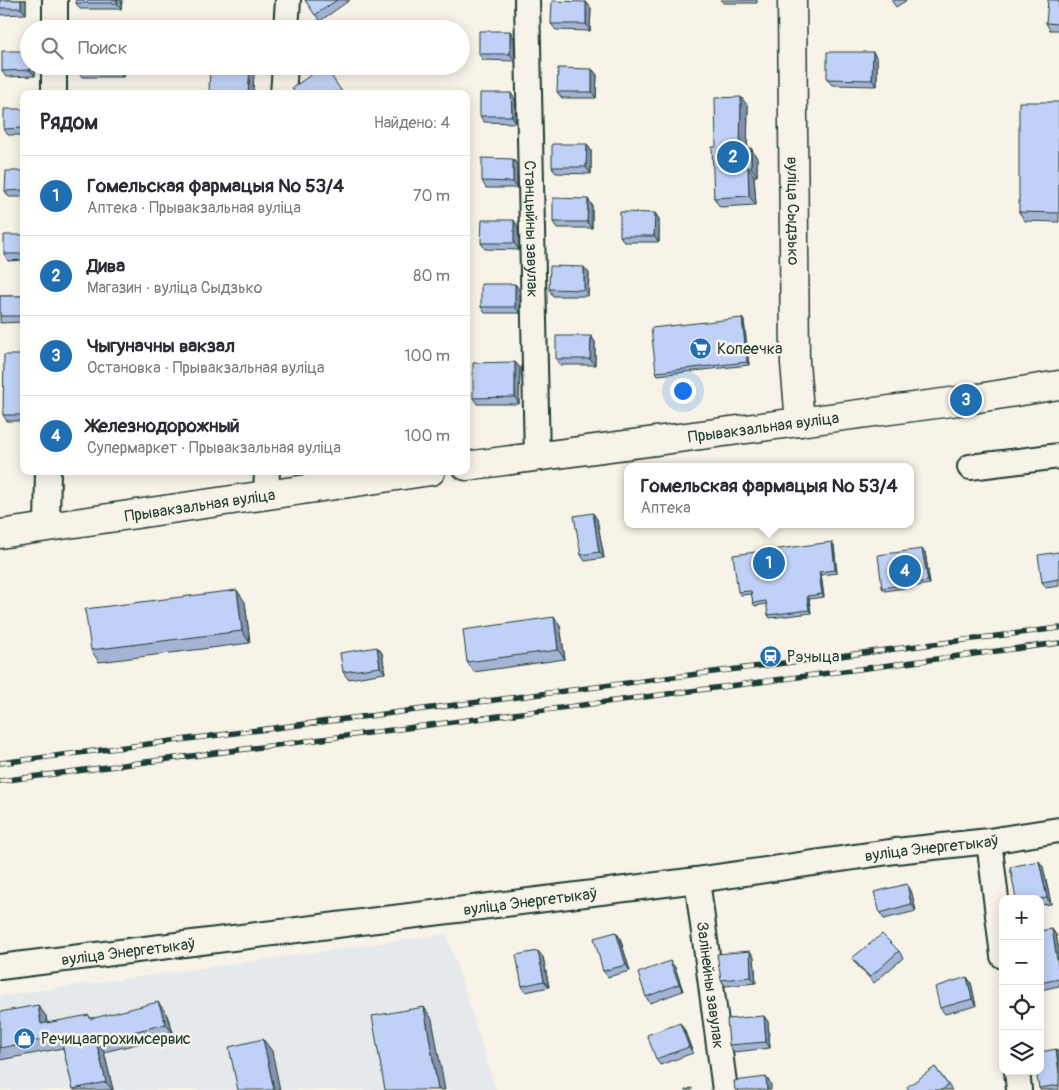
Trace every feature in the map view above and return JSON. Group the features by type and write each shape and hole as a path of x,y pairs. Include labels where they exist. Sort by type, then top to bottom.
{"main road":[{"name":"вуліца Сыдзько","path":"792,0 795,363 800,422"},
{"name":"Прывакзальная вуліца","path":"470,465 966,400 1059,385"},
{"name":"Прывакзальная вуліца","path":"0,534 47,527 267,483 376,475"}],"street":[{"path":"55,20 56,0"},
{"path":"287,20 288,0"},
{"name":"Станцыйны завулак","path":"527,0 537,457"},
{"path":"54,75 54,90"},
{"path":"283,90 284,75"},
{"path":"970,466 1059,456"},
{"path":"47,527 48,475"},
{"name":"вуліца Энергетыкаў","path":"0,967 697,880 1059,830"},
{"path":"989,841 1001,940"},
{"name":"Залінейны завулак","path":"697,880 726,1090"},
{"path":"1017,1075 1019,1090"}],"shaded area":[{"path":"447,934 496,1090 0,1090 0,996"}],"building":[{"path":"0,0 21,0 21,8 0,8"},
{"path":"76,0 117,0 117,3 76,3"},
{"path":"305,0 337,0 315,15"},
{"path":"1048,0 1059,0 1059,24 1046,23"},
{"path":"552,1 586,2 586,24 551,24"},
{"path":"479,31 510,31 510,54 479,54"},
{"path":"2,51 20,51 20,70 2,71"},
{"path":"827,52 873,52 872,80 827,79"},
{"path":"558,68 592,69 592,92 557,92"},
{"path":"210,75 249,75 248,90 209,90"},
{"path":"311,75 331,75 341,90 294,90 292,88"},
{"path":"480,93 511,93 512,116 480,116"},
{"path":"741,97 740,149 751,148 751,167 748,167 749,196 714,198 712,147 716,147 715,98"},
{"path":"1019,102 1059,102 1059,213 1019,212"},
{"path":"4,109 20,109 20,128 4,129"},
{"path":"552,144 587,144 586,167 552,167"},
{"path":"482,158 513,159 513,182 482,181"},
{"path":"6,171 20,171 20,190 5,191"},
{"path":"553,198 588,199 587,222 553,222"},
{"path":"620,212 655,213 654,236 620,236"},
{"path":"482,220 514,220 514,243 481,243"},
{"path":"4,235 20,235 20,254 4,254"},
{"path":"550,266 584,267 584,290 549,289"},
{"path":"481,284 515,284 515,307 481,307"},
{"path":"0,296 20,296 20,316 0,316"},
{"name":"Копеечка","path":"742,318 747,362 656,372 651,328"},
{"path":"556,336 591,336 590,359 556,359"},
{"path":"4,355 20,355 20,415 3,415"},
{"path":"515,362 515,397 473,398 473,363"},
{"path":"593,513 599,552 581,555 574,516"},
{"name":"Рэчыца","path":"832,542 835,570 819,572 822,594 807,596 809,610 768,615 766,601 753,603 751,591 738,592 733,555"},
{"path":"922,549 928,581 882,588 878,555"},
{"path":"1059,552 1059,579 1042,582 1038,555"},
{"path":"237,590 242,631 91,650 85,609"},
{"path":"554,617 558,650 467,662 463,630"},
{"path":"377,647 380,667 343,672 340,653"},
{"path":"1039,861 1047,898 1044,898 1044,895 1015,895 1010,867"},
{"path":"907,884 911,904 880,913 874,892"},
{"path":"1052,929 1059,979 1044,982 1044,940 1044,930"},
{"path":"616,932 626,965 603,971 594,938"},
{"path":"882,934 899,951 870,977 852,958"},
{"path":"538,951 544,981 522,986 516,955"},
{"path":"750,951 751,977 721,980 717,954"},
{"path":"670,961 679,984 646,997 638,973"},
{"path":"967,977 972,999 940,1008 935,987"},
{"path":"158,1002 166,1024 96,1041 106,1082 73,1089 60,1036 0,1048 0,1012 38,1005 41,1024 89,1015 90,1019"},
{"path":"424,1007 438,1090 385,1090 372,1016"},
{"path":"764,1016 766,1042 729,1045 727,1019"},
{"path":"680,1023 689,1047 656,1059 647,1035"},
{"path":"263,1039 274,1090 238,1090 229,1047"},
{"path":"1056,1049 1059,1085 1039,1088 1037,1075 1044,1075 1044,1051"},
{"path":"935,1067 948,1085 942,1090 909,1090 907,1087"},
{"path":"766,1077 767,1090 735,1090 734,1081"}],"railway":[{"path":"0,763 1059,628"},
{"path":"0,781 1059,643"}],"place":[{"name":"Дива","path":"733,157"},
{"name":"Копеечка","path":"701,348"},
{"name":"Чыгуначны вакзал","path":"966,400"},
{"name":"Гомельская фармацыя № 53/4","path":"769,563"},
{"name":"Железнодорожный","path":"905,571"},
{"name":"Рэчыца","path":"771,656"},
{"name":"Речицаагрохимсервис","path":"25,1038"}]}
